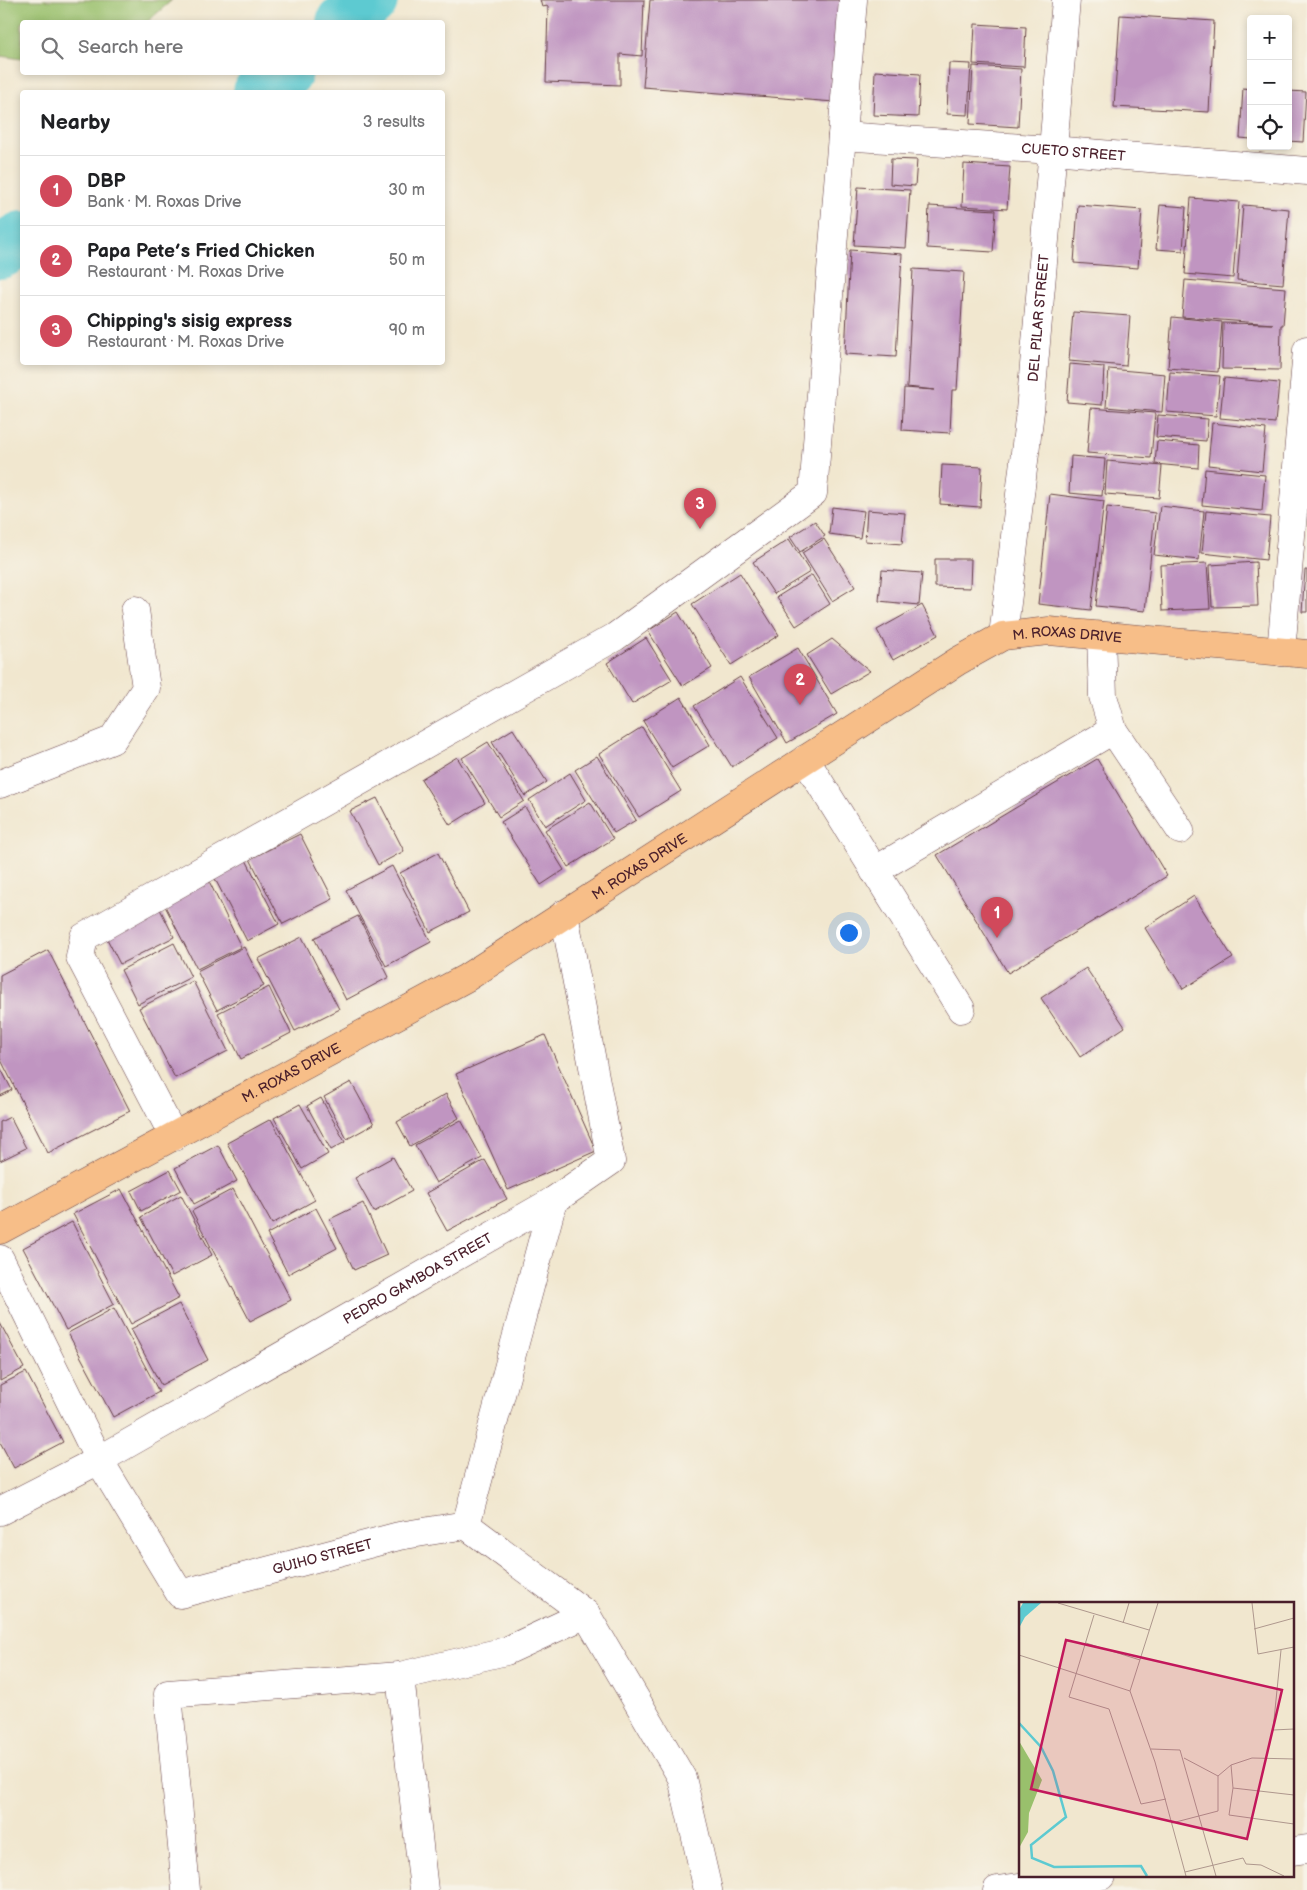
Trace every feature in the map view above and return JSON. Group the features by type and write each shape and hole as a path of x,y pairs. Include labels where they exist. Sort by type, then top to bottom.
{"main road":[{"name":"M. ROXAS DRIVE","path":"0,1230 466,978 958,661 1003,636 1049,631 1294,652"}],"street":[{"path":"174,1137 80,957 84,937 615,637 813,493 853,0"},
{"name":"DEL PILAR STREET","path":"1003,636 1030,411 1066,0"},
{"name":"CUETO STREET","path":"842,136 1052,150 1307,171"},
{"path":"1294,652 1307,350"},
{"path":"0,784 112,740 146,688 135,610"},
{"path":"1101,636 1104,696 1113,730 1180,830"},
{"path":"874,871 1113,730"},
{"path":"805,759 961,1010"},
{"name":"PEDRO GAMBOA STREET","path":"0,1511 99,1460 553,1201 611,1161 564,914"},
{"path":"553,1201 466,1525 586,1614 682,1778 708,1890"},
{"path":"0,1259 99,1460"},
{"name":"GUIHO STREET","path":"99,1460 180,1594 398,1536 466,1525"},
{"path":"186,1890 168,1694 400,1676 506,1651 586,1614"},
{"path":"400,1676 424,1890"},
{"path":"1294,1851 1307,1849"},
{"path":"997,1890 1086,1878"}],"green space":[{"path":"0,0 172,0 149,20 20,20 20,59 0,56"}],"building":[{"path":"540,0 644,0 642,56 620,54 620,85 546,82 548,6 542,7"},
{"path":"650,0 842,0 834,102 643,87"},
{"path":"1120,15 1214,21 1209,112 1114,107"},
{"path":"975,24 1026,27 1024,67 973,64"},
{"path":"949,63 971,64 968,115 947,114"},
{"path":"973,66 1021,69 1018,127 970,124"},
{"path":"875,71 920,74 918,117 873,115"},
{"path":"1243,88 1247,88 1247,139 1240,138"},
{"path":"1292,91 1306,92 1303,142 1292,141"},
{"path":"891,159 917,160 915,186 890,184"},
{"path":"964,164 1010,167 1007,209 962,206"},
{"path":"858,187 910,190 906,248 854,245"},
{"path":"1191,198 1239,202 1233,278 1185,274"},
{"path":"1078,205 1142,210 1138,268 1074,263"},
{"path":"1160,205 1186,207 1183,251 1156,249"},
{"path":"1243,205 1289,209 1283,284 1237,280"},
{"path":"929,206 996,210 993,252 927,248"},
{"path":"850,250 902,254 896,357 845,354"},
{"path":"913,269 964,272 957,390 952,390 950,433 902,430 904,388 935,390 907,387"},
{"path":"1185,280 1286,288 1283,325 1281,325 1280,370 1222,369 1223,323 1273,324 1182,317"},
{"path":"1073,312 1130,316 1126,366 1069,361"},
{"path":"1172,317 1222,322 1218,372 1168,368"},
{"path":"1070,364 1104,367 1102,405 1067,402"},
{"path":"1109,369 1165,374 1162,412 1106,407"},
{"path":"1170,372 1220,376 1216,416 1167,412"},
{"path":"1224,378 1279,383 1275,423 1220,418"},
{"path":"1091,408 1155,413 1151,458 1087,453"},
{"path":"1158,415 1208,419 1206,441 1156,437"},
{"path":"1212,423 1266,429 1262,471 1208,465"},
{"path":"1157,441 1199,445 1198,468 1155,464"},
{"path":"1071,456 1105,459 1102,496 1069,493"},
{"path":"1107,461 1162,466 1159,498 1105,494"},
{"path":"942,465 982,467 980,507 940,504"},
{"path":"1205,469 1265,475 1262,511 1202,505"},
{"path":"1050,494 1104,501 1091,610 1038,604"},
{"path":"1160,506 1204,511 1199,560 1154,555"},
{"path":"832,507 864,511 860,538 829,534"},
{"path":"1107,507 1155,513 1145,611 1096,606"},
{"path":"867,510 905,513 902,544 865,541"},
{"path":"1206,511 1270,517 1266,560 1202,553"},
{"path":"815,521 825,536 800,552 790,537"},
{"path":"789,539 810,572 774,594 753,562"},
{"path":"824,539 855,587 832,601 802,553"},
{"path":"935,559 971,559 970,588 935,587"},
{"path":"1256,562 1258,606 1212,607 1210,565"},
{"path":"1207,563 1210,609 1162,611 1160,565"},
{"path":"882,570 922,573 919,605 879,601"},
{"path":"1305,570 1307,570 1307,612 1302,612"},
{"path":"740,573 779,635 731,665 692,604"},
{"path":"812,575 830,604 796,626 777,597"},
{"path":"922,605 938,635 893,660 877,630"},
{"path":"678,612 712,668 683,686 648,631"},
{"path":"646,638 672,680 632,704 607,663"},
{"path":"832,639 870,671 831,694 807,655"},
{"path":"798,648 837,714 787,743 749,677"},
{"path":"740,677 778,738 732,767 694,706"},
{"path":"681,697 710,745 672,768 643,721"},
{"path":"642,727 681,791 639,817 599,754"},
{"path":"513,729 547,782 525,796 492,742"},
{"path":"488,742 524,801 499,817 462,758"},
{"path":"597,756 636,820 614,833 575,770"},
{"path":"457,757 485,803 450,825 421,779"},
{"path":"1097,759 1167,876 1008,973 937,855"},
{"path":"570,773 586,800 545,826 529,800"},
{"path":"377,798 404,851 378,865 350,811"},
{"path":"590,802 613,839 568,867 545,830"},
{"path":"525,807 564,870 541,885 501,822"},
{"path":"300,834 333,899 283,924 250,859"},
{"path":"438,853 469,912 430,932 400,873"},
{"path":"246,860 279,924 247,941 214,877"},
{"path":"392,866 431,942 386,966 346,890"},
{"path":"208,879 241,947 197,969 163,902"},
{"path":"1194,896 1233,958 1183,989 1145,928"},
{"path":"158,905 174,937 120,964 104,933"},
{"path":"358,916 389,977 346,1000 314,938"},
{"path":"302,937 339,1009 295,1031 258,959"},
{"path":"174,943 191,977 138,1004 121,970"},
{"path":"244,947 264,986 217,1010 197,971"},
{"path":"48,950 130,1111 48,1153 0,1058 0,975"},
{"path":"1086,968 1125,1027 1080,1057 1041,998"},
{"path":"193,981 228,1051 175,1078 139,1008"},
{"path":"269,987 291,1033 241,1059 218,1013"},
{"path":"545,1035 596,1151 508,1190 456,1074"},
{"path":"0,1067 12,1090 0,1096"},
{"path":"351,1082 374,1124 347,1139 324,1097"},
{"path":"446,1094 459,1118 410,1146 397,1122"},
{"path":"321,1098 345,1142 331,1150 307,1106"},
{"path":"300,1104 328,1154 302,1169 274,1118"},
{"path":"10,1117 26,1148 0,1161 0,1122"},
{"path":"271,1119 315,1200 272,1224 227,1143"},
{"path":"461,1120 482,1158 436,1183 415,1145"},
{"path":"218,1145 237,1181 194,1204 175,1168"},
{"path":"393,1157 412,1191 374,1212 355,1178"},
{"path":"485,1160 507,1199 447,1231 426,1193"},
{"path":"170,1170 181,1190 141,1211 131,1191"},
{"path":"121,1189 179,1298 131,1324 73,1214"},
{"path":"233,1189 291,1300 250,1321 192,1211"},
{"path":"181,1195 212,1255 172,1276 141,1217"},
{"path":"363,1203 387,1255 354,1270 330,1219"},
{"path":"316,1208 337,1248 288,1274 267,1234"},
{"path":"72,1222 114,1304 66,1330 23,1248"},
{"path":"179,1304 208,1360 161,1385 131,1329"},
{"path":"114,1308 159,1392 113,1417 68,1333"},
{"path":"0,1323 24,1368 0,1381"},
{"path":"26,1372 63,1442 14,1468 0,1442 0,1385"}],"waterway":[{"path":"346,20 370,0"},
{"path":"263,90 281,75"},
{"path":"0,251 20,240"}],"place":[{"name":"Chipping's sisig express","path":"700,529"},
{"name":"Papa Pete’s Fried Chicken","path":"800,705"},
{"name":"DBP","path":"997,938"}]}
